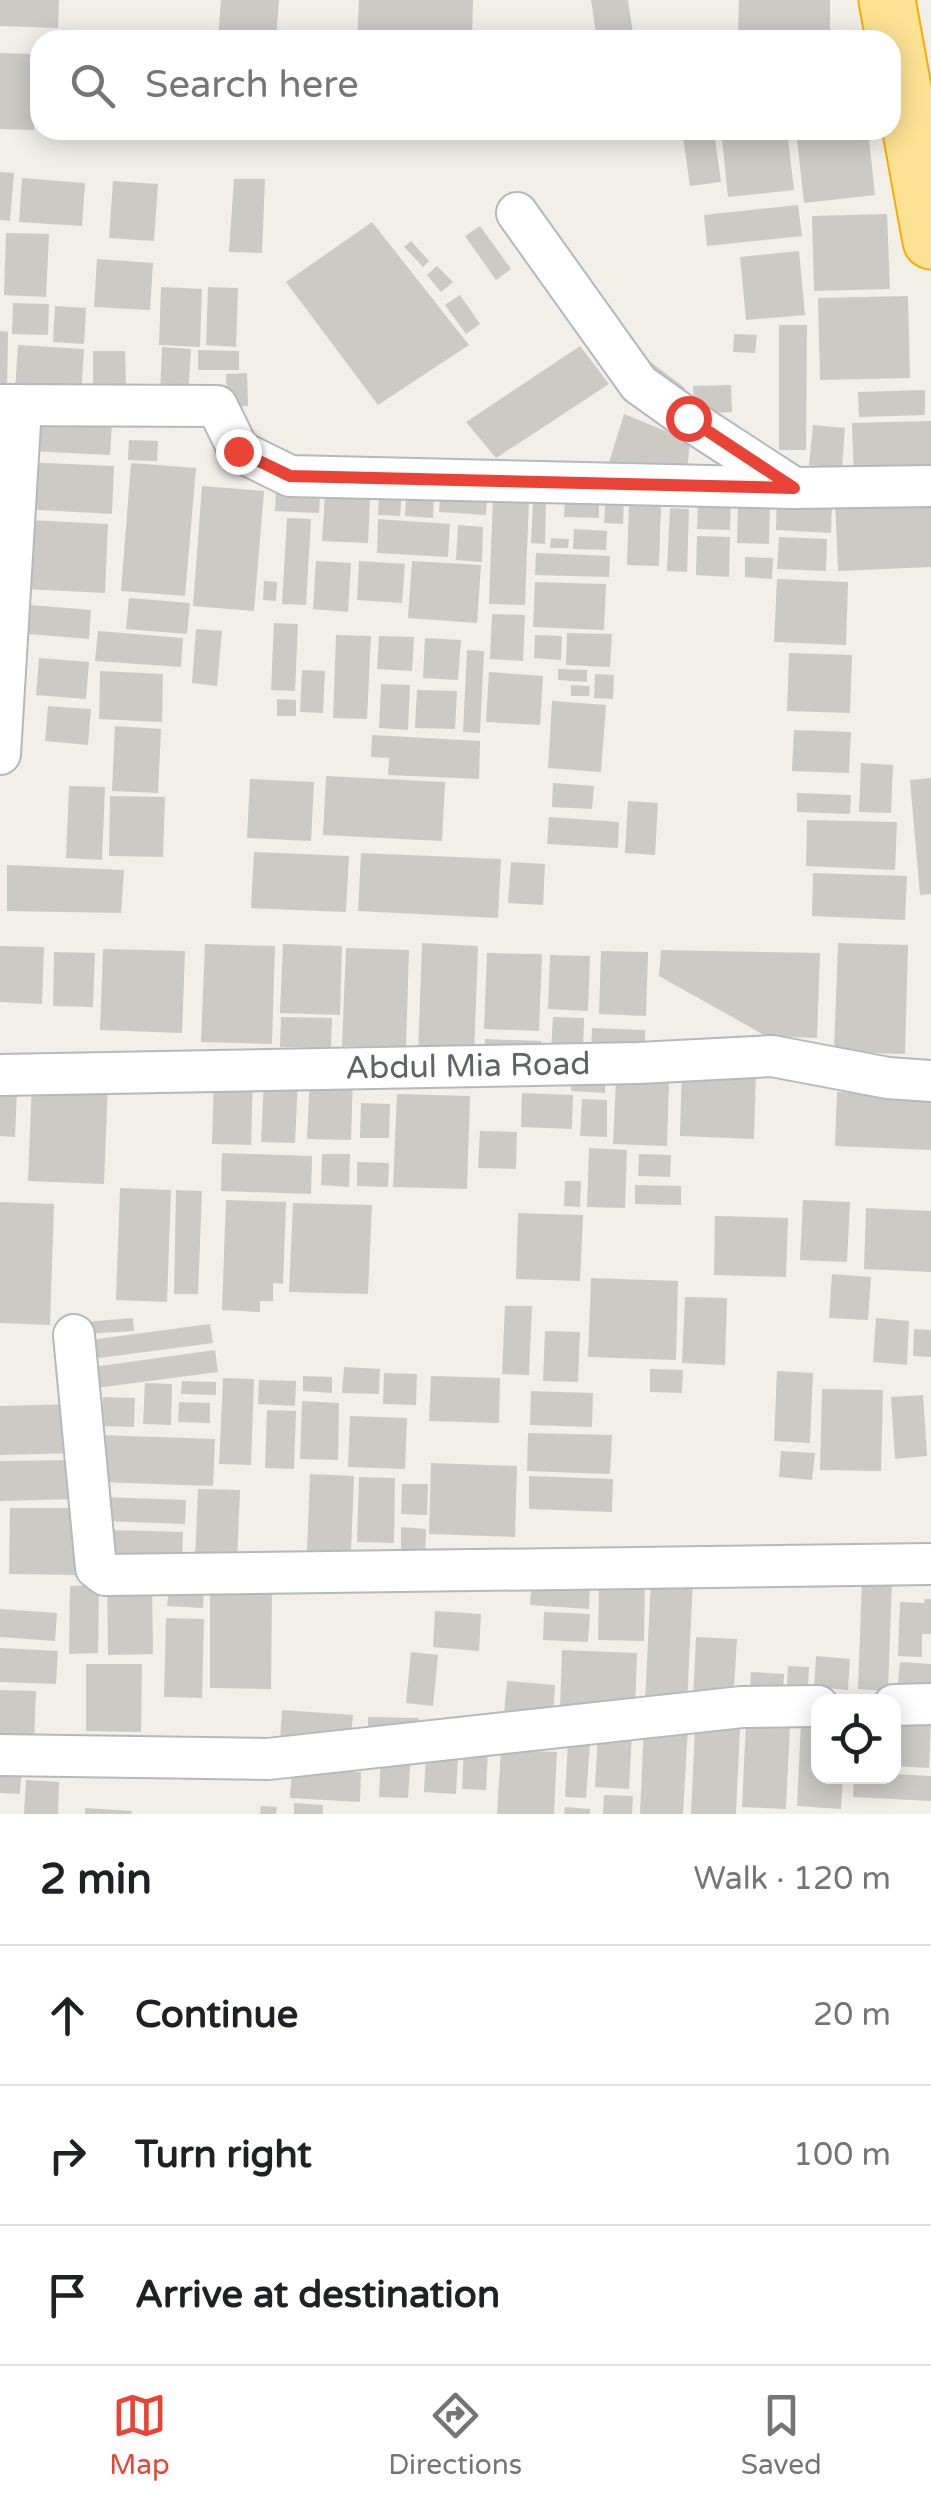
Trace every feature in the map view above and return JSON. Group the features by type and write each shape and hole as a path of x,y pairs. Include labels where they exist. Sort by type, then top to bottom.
{"highway":[{"path":"887,0 892,30"},
{"path":"901,77 931,241"}],"street":[{"path":"517,214 639,384 794,488"},
{"path":"0,754 11,406 217,406 238,451 290,476 794,488 931,486"},
{"name":"Abdul Mia Road","path":"0,1075 639,1063 772,1056 888,1078 931,1080"},
{"path":"74,1335 96,1568 105,1575 931,1564"},
{"path":"901,1705 931,1704"},
{"path":"0,1755 268,1759 742,1707 811,1706"}],"building":[{"path":"0,0 59,0 58,28 0,26"},
{"path":"221,0 279,0 277,30 219,30"},
{"path":"359,0 473,0 472,30 358,30"},
{"path":"591,0 628,0 632,30 596,30"},
{"path":"739,0 830,0 830,30 738,30"},
{"path":"0,53 30,54 30,130 0,129"},
{"path":"683,140 715,140 721,182 690,186"},
{"path":"722,140 788,140 794,190 728,197"},
{"path":"797,140 869,140 875,195 804,203"},
{"path":"0,172 14,173 10,221 0,220"},
{"path":"22,178 85,183 82,226 19,222"},
{"path":"234,179 265,179 262,253 229,252"},
{"path":"113,181 158,184 154,241 109,238"},
{"path":"798,205 802,236 707,246 704,215"},
{"path":"887,214 890,289 814,291 812,216"},
{"path":"372,222 469,345 378,405 286,282"},
{"path":"480,226 511,269 496,280 465,236"},
{"path":"6,233 49,234 46,297 4,295"},
{"path":"411,241 429,261 423,267 404,247"},
{"path":"799,251 805,315 746,320 740,257"},
{"path":"97,259 153,263 150,310 94,307"},
{"path":"437,266 453,282 441,292 427,275"},
{"path":"161,287 202,289 200,347 159,345"},
{"path":"208,287 238,288 236,347 206,345"},
{"path":"460,295 480,324 466,334 445,305"},
{"path":"908,296 910,378 820,380 818,298"},
{"path":"13,303 49,304 48,335 12,334"},
{"path":"55,306 86,308 84,344 53,342"},
{"path":"779,325 807,325 806,450 779,450"},
{"path":"0,331 8,332 7,391 0,390"},
{"path":"734,334 757,335 755,353 733,352"},
{"path":"18,345 84,349 81,396 15,391"},
{"path":"580,346 609,384 496,458 466,422"},
{"path":"162,347 191,349 188,397 160,395"},
{"path":"198,350 239,351 239,370 198,370"},
{"path":"93,351 125,351 126,387 93,387"},
{"path":"648,360 685,388 676,400 639,371"},
{"path":"247,373 248,406 227,407 226,374"},
{"path":"731,385 732,412 694,414 693,386"},
{"path":"925,390 925,415 859,417 858,392"},
{"path":"624,414 690,441 687,472 608,466"},
{"path":"31,419 112,422 110,455 29,451"},
{"path":"931,421 931,480 854,482 852,423"},
{"path":"813,425 845,428 842,468 809,465"},
{"path":"129,440 158,441 157,461 128,460"},
{"path":"24,462 114,466 112,514 22,509"},
{"path":"131,463 196,468 185,596 121,591"},
{"path":"202,486 264,491 254,611 193,606"},
{"path":"276,491 320,493 319,513 275,511"},
{"path":"379,493 402,495 400,516 378,515"},
{"path":"440,494 487,497 486,515 439,512"},
{"path":"325,495 370,499 368,543 322,541"},
{"path":"406,496 434,498 433,518 405,516"},
{"path":"493,496 529,498 525,605 489,604"},
{"path":"777,496 832,498 831,533 776,530"},
{"path":"931,496 931,567 838,571 835,500"},
{"path":"606,497 624,498 623,524 604,523"},
{"path":"565,498 599,499 599,518 564,517"},
{"path":"698,498 731,500 730,530 697,529"},
{"path":"738,498 770,499 769,544 737,543"},
{"path":"533,503 546,503 545,544 531,543"},
{"path":"629,504 661,505 659,566 627,565"},
{"path":"670,508 689,509 687,572 667,571"},
{"path":"287,518 311,519 306,605 282,604"},
{"path":"378,519 450,524 448,557 377,553"},
{"path":"28,520 108,524 105,593 25,589"},
{"path":"458,525 483,527 482,562 456,560"},
{"path":"574,529 607,531 606,550 573,549"},
{"path":"697,536 730,537 729,577 696,575"},
{"path":"779,537 827,539 826,571 777,569"},
{"path":"551,538 569,539 568,548 550,548"},
{"path":"536,553 610,556 609,577 535,575"},
{"path":"745,557 773,558 772,579 745,577"},
{"path":"316,561 351,563 348,612 313,609"},
{"path":"359,561 405,564 402,603 357,600"},
{"path":"412,561 481,565 477,623 408,618"},
{"path":"777,579 848,582 846,645 774,642"},
{"path":"264,581 277,582 276,601 263,600"},
{"path":"535,582 606,584 604,630 533,627"},
{"path":"129,598 190,603 187,634 126,629"},
{"path":"31,605 91,610 89,639 28,634"},
{"path":"492,614 525,615 523,661 490,659"},
{"path":"274,623 298,624 295,691 271,690"},
{"path":"196,629 222,631 217,686 192,683"},
{"path":"98,631 183,638 181,667 95,661"},
{"path":"567,633 612,634 610,667 566,665"},
{"path":"336,635 371,636 367,719 333,718"},
{"path":"535,635 562,636 561,660 534,658"},
{"path":"379,636 414,637 412,671 377,669"},
{"path":"425,638 461,640 458,680 423,678"},
{"path":"467,650 484,651 480,733 463,732"},
{"path":"789,653 852,655 850,713 787,711"},
{"path":"39,658 89,662 86,699 36,695"},
{"path":"558,669 587,670 587,682 558,680"},
{"path":"302,670 325,671 323,713 300,712"},
{"path":"100,671 163,674 162,722 99,719"},
{"path":"489,672 543,676 540,725 486,722"},
{"path":"595,674 614,675 613,699 594,698"},
{"path":"381,684 410,685 408,730 379,728"},
{"path":"571,685 590,686 589,696 571,696"},
{"path":"417,690 457,691 455,729 415,728"},
{"path":"277,699 296,700 296,716 277,716"},
{"path":"552,701 606,705 601,772 548,768"},
{"path":"48,706 91,709 88,745 45,741"},
{"path":"115,726 161,729 158,793 112,791"},
{"path":"794,730 851,732 849,773 792,771"},
{"path":"372,735 480,741 479,779 388,775 389,758 371,757"},
{"path":"861,763 893,765 891,813 859,812"},
{"path":"326,776 445,782 442,841 323,835"},
{"path":"931,778 931,894 920,895 910,780"},
{"path":"250,779 314,782 311,841 247,838"},
{"path":"553,783 594,786 592,809 552,807"},
{"path":"69,786 105,787 102,860 66,858"},
{"path":"797,793 851,795 850,814 797,812"},
{"path":"110,796 165,797 163,857 109,856"},
{"path":"628,801 658,803 655,855 625,853"},
{"path":"549,817 619,822 618,848 547,844"},
{"path":"807,820 897,822 895,870 806,866"},
{"path":"254,852 349,856 346,912 251,908"},
{"path":"361,853 501,859 498,918 358,911"},
{"path":"511,862 545,864 543,905 508,903"},
{"path":"7,865 124,870 121,913 7,911"},
{"path":"813,873 907,876 905,920 812,916"},
{"path":"422,943 478,946 474,1058 418,1056"},
{"path":"838,943 908,945 905,1054 834,1052"},
{"path":"205,944 275,946 272,1044 201,1042"},
{"path":"283,944 342,946 340,1015 280,1013"},
{"path":"0,946 44,947 42,1004 0,1002"},
{"path":"346,948 409,950 406,1048 342,1046"},
{"path":"103,949 185,951 182,1033 100,1030"},
{"path":"661,950 820,953 817,1038 766,1036 659,976"},
{"path":"601,951 648,952 646,1016 599,1014"},
{"path":"54,952 95,953 93,1007 53,1006"},
{"path":"487,953 542,954 539,1031 484,1029"},
{"path":"550,955 590,956 588,1011 548,1009"},
{"path":"281,1017 332,1018 331,1048 280,1047"},
{"path":"553,1017 584,1018 583,1053 551,1052"},
{"path":"592,1028 645,1030 645,1055 591,1053"},
{"path":"485,1039 541,1041 540,1056 484,1054"},
{"path":"682,1067 756,1070 754,1139 680,1136"},
{"path":"310,1074 353,1075 351,1140 307,1139"},
{"path":"214,1075 253,1077 251,1145 212,1144"},
{"path":"572,1077 605,1078 605,1093 571,1091"},
{"path":"264,1078 298,1079 295,1143 261,1142"},
{"path":"32,1079 108,1082 104,1184 28,1181"},
{"path":"616,1079 669,1081 667,1146 613,1144"},
{"path":"0,1088 17,1089 15,1137 0,1136"},
{"path":"837,1092 931,1096 931,1150 835,1146"},
{"path":"522,1093 573,1095 572,1129 521,1127"},
{"path":"397,1094 470,1096 467,1189 393,1187"},
{"path":"582,1099 607,1100 607,1137 580,1136"},
{"path":"361,1103 390,1104 389,1138 360,1138"},
{"path":"480,1131 517,1132 516,1169 478,1168"},
{"path":"589,1148 627,1150 625,1208 587,1207"},
{"path":"222,1153 312,1156 311,1194 221,1191"},
{"path":"322,1154 350,1154 349,1187 321,1185"},
{"path":"639,1154 671,1155 670,1177 638,1176"},
{"path":"357,1162 389,1163 388,1187 357,1186"},
{"path":"565,1181 581,1181 580,1207 564,1206"},
{"path":"635,1185 681,1186 681,1205 635,1204"},
{"path":"120,1188 171,1190 167,1302 116,1300"},
{"path":"176,1190 202,1191 198,1294 174,1294"},
{"path":"226,1200 286,1202 283,1284 273,1283 273,1301 260,1301 260,1312 222,1310"},
{"path":"803,1200 850,1202 847,1262 800,1260"},
{"path":"0,1202 54,1204 50,1325 0,1323"},
{"path":"293,1203 372,1205 368,1294 289,1292"},
{"path":"866,1208 931,1211 931,1272 864,1269"},
{"path":"518,1213 583,1215 580,1281 516,1279"},
{"path":"715,1216 788,1218 786,1277 714,1275"},
{"path":"832,1274 871,1277 868,1320 829,1318"},
{"path":"591,1278 678,1281 676,1360 588,1357"},
{"path":"685,1297 727,1298 725,1365 682,1363"},
{"path":"505,1306 532,1306 529,1375 502,1374"},
{"path":"133,1318 134,1331 84,1334 84,1322"},
{"path":"876,1318 909,1321 907,1365 873,1362"},
{"path":"210,1324 213,1343 92,1359 90,1340"},
{"path":"914,1329 931,1330 931,1357 913,1356"},
{"path":"545,1331 580,1332 578,1382 543,1381"},
{"path":"215,1350 218,1372 96,1388 93,1367"},
{"path":"344,1367 380,1369 379,1394 342,1393"},
{"path":"650,1369 683,1370 682,1393 650,1392"},
{"path":"777,1371 813,1373 810,1443 774,1441"},
{"path":"384,1373 417,1374 416,1405 383,1404"},
{"path":"303,1376 332,1377 332,1393 303,1391"},
{"path":"431,1376 500,1378 499,1423 429,1421"},
{"path":"223,1378 254,1379 251,1465 219,1464"},
{"path":"259,1380 296,1381 295,1406 258,1404"},
{"path":"182,1381 216,1382 216,1395 181,1394"},
{"path":"145,1383 172,1384 171,1425 143,1424"},
{"path":"822,1389 883,1390 881,1471 820,1470"},
{"path":"531,1391 593,1393 592,1427 530,1425"},
{"path":"923,1395 927,1456 895,1459 891,1397"},
{"path":"103,1397 135,1398 134,1427 102,1426"},
{"path":"302,1401 339,1403 338,1460 300,1459"},
{"path":"179,1402 210,1403 210,1423 178,1422"},
{"path":"78,1404 80,1453 0,1455 0,1406"},
{"path":"267,1410 296,1411 294,1469 265,1468"},
{"path":"350,1416 407,1418 405,1469 348,1467"},
{"path":"528,1433 612,1435 610,1474 527,1471"},
{"path":"100,1435 215,1439 213,1486 99,1482"},
{"path":"781,1451 815,1453 812,1480 779,1477"},
{"path":"76,1460 77,1499 0,1501 0,1461"},
{"path":"431,1463 517,1466 515,1537 429,1534"},
{"path":"310,1474 354,1476 351,1552 307,1551"},
{"path":"529,1476 613,1479 612,1512 529,1509"},
{"path":"359,1477 395,1478 394,1543 357,1542"},
{"path":"402,1484 428,1484 427,1515 401,1514"},
{"path":"198,1489 240,1490 237,1561 195,1560"},
{"path":"104,1497 186,1500 185,1524 103,1521"},
{"path":"10,1508 86,1508 86,1575 9,1574"},
{"path":"401,1527 426,1529 425,1563 401,1561"},
{"path":"112,1530 183,1532 182,1561 111,1558"},
{"path":"532,1577 590,1581 589,1609 530,1605"},
{"path":"651,1578 693,1580 687,1705 645,1703"},
{"path":"152,1581 153,1654 108,1655 107,1582"},
{"path":"170,1581 204,1584 203,1608 167,1606"},
{"path":"862,1581 892,1582 888,1691 858,1689"},
{"path":"599,1583 645,1584 644,1641 598,1640"},
{"path":"210,1584 272,1584 271,1689 210,1688"},
{"path":"99,1585 98,1653 69,1654 70,1586"},
{"path":"931,1599 931,1634 922,1634 922,1657 898,1656 900,1602 924,1603"},
{"path":"0,1609 57,1613 55,1641 0,1637"},
{"path":"435,1611 481,1614 479,1651 433,1647"},
{"path":"544,1612 590,1614 588,1642 543,1640"},
{"path":"166,1618 204,1619 202,1698 164,1697"},
{"path":"696,1637 737,1639 733,1703 693,1701"},
{"path":"0,1648 58,1651 56,1684 0,1682"},
{"path":"562,1650 637,1653 635,1713 560,1710"},
{"path":"411,1652 438,1655 433,1706 406,1703"},
{"path":"816,1656 850,1659 848,1690 814,1687"},
{"path":"900,1662 931,1664 931,1695 897,1693"},
{"path":"86,1664 142,1664 141,1732 86,1731"},
{"path":"788,1666 809,1667 808,1687 787,1686"},
{"path":"751,1672 784,1674 783,1693 750,1691"},
{"path":"507,1681 555,1685 553,1717 504,1714"},
{"path":"0,1690 36,1691 34,1744 0,1743"},
{"path":"282,1710 353,1715 350,1746 280,1741"},
{"path":"368,1717 419,1718 418,1735 368,1734"},
{"path":"901,1720 931,1722 929,1768 901,1766"},
{"path":"746,1722 790,1724 786,1809 742,1807"},
{"path":"801,1722 811,1723 811,1784 843,1784 841,1809 797,1806"},
{"path":"644,1726 688,1727 683,1814 640,1814"},
{"path":"695,1727 740,1729 736,1814 691,1814"},
{"path":"598,1731 632,1733 629,1789 595,1787"},
{"path":"568,1742 590,1743 586,1798 565,1797"},
{"path":"464,1746 488,1748 486,1790 462,1789"},
{"path":"501,1750 557,1752 554,1814 497,1814"},
{"path":"381,1752 411,1754 408,1798 379,1797"},
{"path":"426,1755 458,1756 456,1794 424,1792"},
{"path":"0,1762 22,1763 20,1794 0,1793"},
{"path":"292,1768 361,1772 360,1802 290,1798"},
{"path":"901,1774 931,1776 931,1801 853,1797 854,1784 901,1784"},
{"path":"26,1780 59,1782 58,1814 24,1814"},
{"path":"604,1795 633,1796 632,1814 603,1814"},
{"path":"294,1803 323,1805 323,1814 294,1814"},
{"path":"261,1806 277,1807 276,1814 260,1814"},
{"path":"565,1807 590,1809 590,1814 564,1814"},
{"path":"85,1808 132,1811 85,1814"}],"route":[{"path":"238,451 290,476 794,488 688,418"}]}
